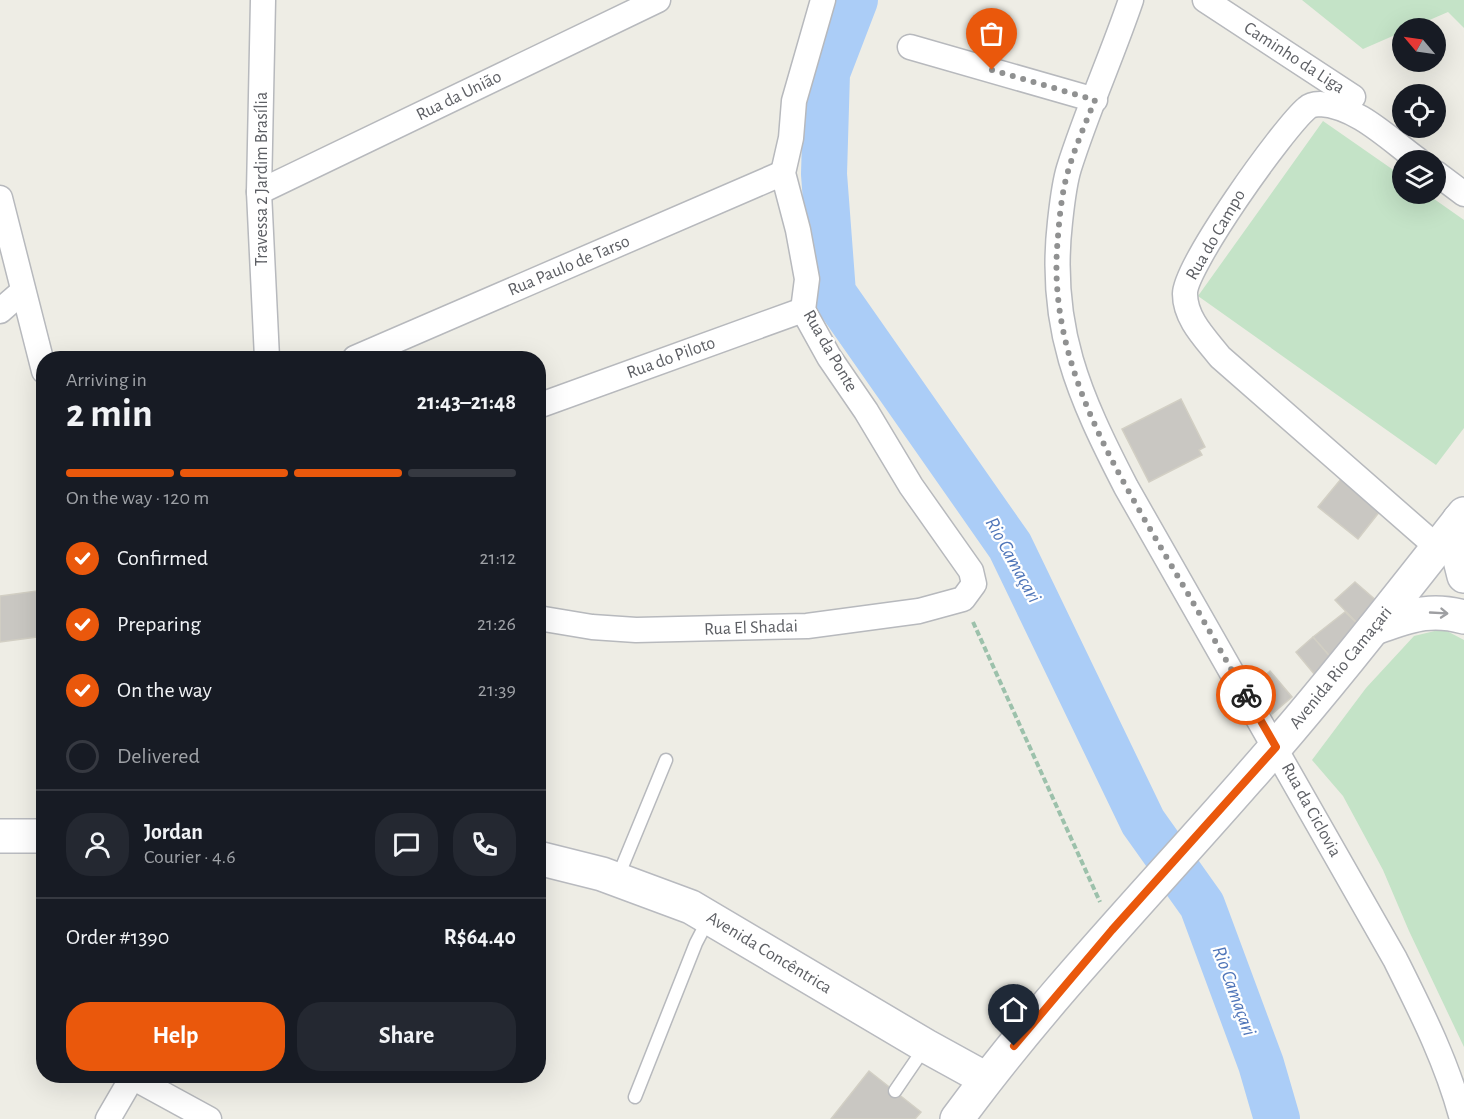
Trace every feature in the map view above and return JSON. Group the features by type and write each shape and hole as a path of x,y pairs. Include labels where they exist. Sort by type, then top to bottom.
{"street":[{"name":"Travessa 2 Jardim Brasília","path":"263,0 259,192 267,351"},
{"name":"Rua da União","path":"259,192 658,0"},
{"name":"Rua da Ponte","path":"823,0 794,101 791,138 783,173 798,230 807,279 803,310 829,357 866,411 911,486 971,571 974,584 963,599"},
{"name":"Rua da Ciclovia","path":"1131,0 1069,170 1061,211 1057,250 1058,297 1063,332 1095,427 1126,487 1395,958 1425,1019 1446,1069 1462,1117"},
{"name":"Caminho da Liga","path":"1205,0 1353,97"},
{"path":"910,46 1095,100"},
{"name":"Rua do Campo","path":"1404,150 1349,112 1320,104 1309,106 1285,132 1250,178 1192,270 1184,293 1190,314 1201,334 1220,357 1437,548"},
{"name":"Rua Paulo de Tarso","path":"371,351 783,173"},
{"path":"1446,180 1464,194"},
{"path":"0,198 39,351"},
{"path":"0,311 23,291"},
{"name":"Rua do Piloto","path":"546,403 803,310"},
{"path":"1461,517 1457,548 1464,576"},
{"name":"Avenida Rio Camaçari","path":"957,1119 986,1079 1115,926 1276,747 1461,517"},
{"name":"Rua El Shadai","path":"546,619 592,627 636,630 807,626 902,614 963,599"},
{"path":"1374,628 1408,616 1430,612 1450,613 1464,617"},
{"path":"0,836 36,836"},
{"name":"Avenida Concêntrica","path":"546,860 602,874 691,907 986,1079"},
{"path":"108,1119 129,1083"},
{"path":"145,1083 209,1119"}],"lane":[{"path":"616,880 666,760"},
{"path":"635,1097 696,943 709,918"},
{"path":"895,1091 926,1046"}],"path":[{"path":"963,599 1115,926"}],"green space":[{"path":"1302,0 1464,0 1464,28 1448,12 1434,18 1392,18 1392,36 1363,49"},
{"path":"1323,121 1392,169 1392,204 1441,204 1464,220 1464,428 1436,465 1198,296"},
{"path":"1443,629 1464,640 1464,1047 1383,870 1343,796 1312,760 1366,688 1414,636"}],"building":[{"path":"1181,399 1205,447 1199,450 1202,455 1149,482 1122,429"},
{"path":"1341,479 1380,511 1358,539 1318,507"},
{"path":"1355,582 1378,602 1358,624 1335,600"},
{"path":"36,591 36,637 0,642 0,596"},
{"path":"1345,612 1361,627 1333,660 1313,637"},
{"path":"1313,637 1333,660 1315,675 1296,652"},
{"path":"1270,671 1292,697 1272,714 1251,688"},
{"path":"869,1071 921,1112 915,1119 831,1119"}],"waterway":[{"name":"Rio Camaçari","path":"855,0 827,73 824,174 833,293 1010,546 1143,822 1202,905 1261,1064 1277,1119"}],"way so far":[{"path":"992,70 1095,100 1069,170 1061,211 1057,250 1058,297 1063,332 1095,427 1126,487 1246,695"}],"route":[{"path":"1014,1046 1112,930 1276,747 1246,695"}]}
